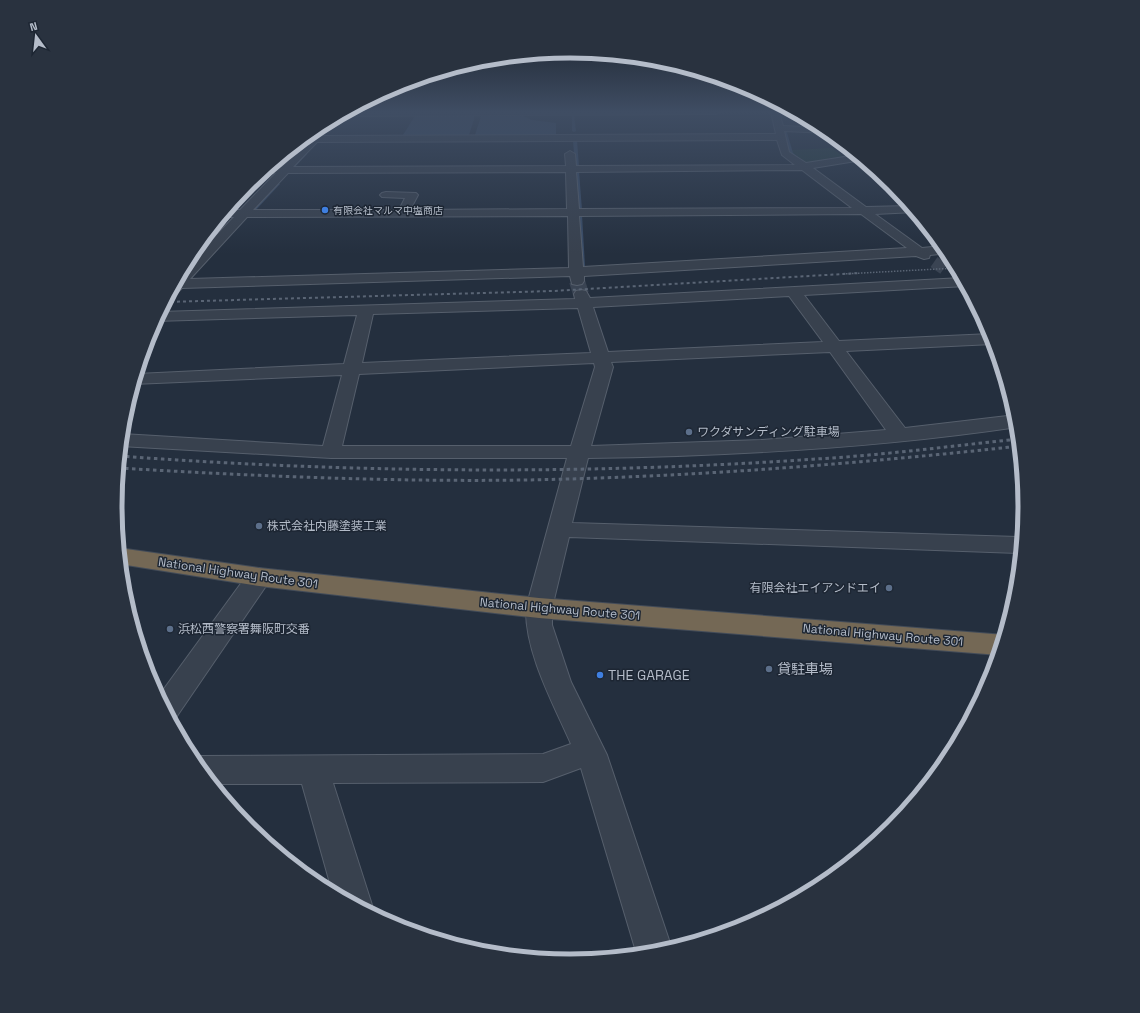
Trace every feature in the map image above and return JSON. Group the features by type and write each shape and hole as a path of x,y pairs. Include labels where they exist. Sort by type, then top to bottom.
{"highway":[{"name":"National Highway Route 301","path":"124,557 259,578 539,608 997,645"}],"street":[{"path":"189,270 293,159"},
{"path":"571,159 579,287 604,367 579,453 539,608 539,626 557,682 590,751 654,947"},
{"path":"794,159 934,262"},
{"path":"273,170 804,167 852,159"},
{"path":"386,195 412,195 404,213"},
{"path":"230,214 863,211 905,209"},
{"path":"164,317 366,311 579,287 938,251"},
{"path":"948,272 955,277"},
{"path":"180,285 579,287 793,291 959,283"},
{"path":"793,291 900,435"},
{"path":"331,452 366,311"},
{"path":"140,379 986,339"},
{"path":"126,440 331,452 579,453 704,449 900,435 1010,422"},
{"path":"560,528 582,531 1017,545"},
{"path":"168,705 259,578"},
{"path":"207,770 543,768 590,751"},
{"path":"318,770 316,779 352,898"}],"green space":[{"path":"801,159 830,159 832,161 809,165"}],"waterway":[{"path":"292,168 300,159"},
{"path":"576,159 577,167"},
{"path":"577,171 580,210"},
{"path":"253,211 278,184"},
{"path":"580,215 582,247"},
{"path":"582,249 583,266"}],"tunnel":[{"path":"934,262 948,272"},
{"path":"577,281 581,294"}],"railway":[{"path":"843,274 950,268"},
{"path":"171,302 553,291 860,273"},
{"path":"124,456 206,462 380,469 555,470 642,468 816,459 892,453 1014,440"},
{"path":"123,468 322,478 526,480 650,476 773,469 1015,447"}],"place":[{"name":"有限会社マルマ中塩商店","path":"325,210"},
{"name":"ワクダサンディング駐車場","path":"689,432"},
{"name":"株式会社内藤塗装工業","path":"259,526"},
{"name":"有限会社エイアンドエイ","path":"889,588"},
{"name":"浜松西警察署舞阪町交番","path":"170,629"},
{"name":"貸駐車場","path":"769,669"},
{"name":"THE GARAGE","path":"600,675"}]}
